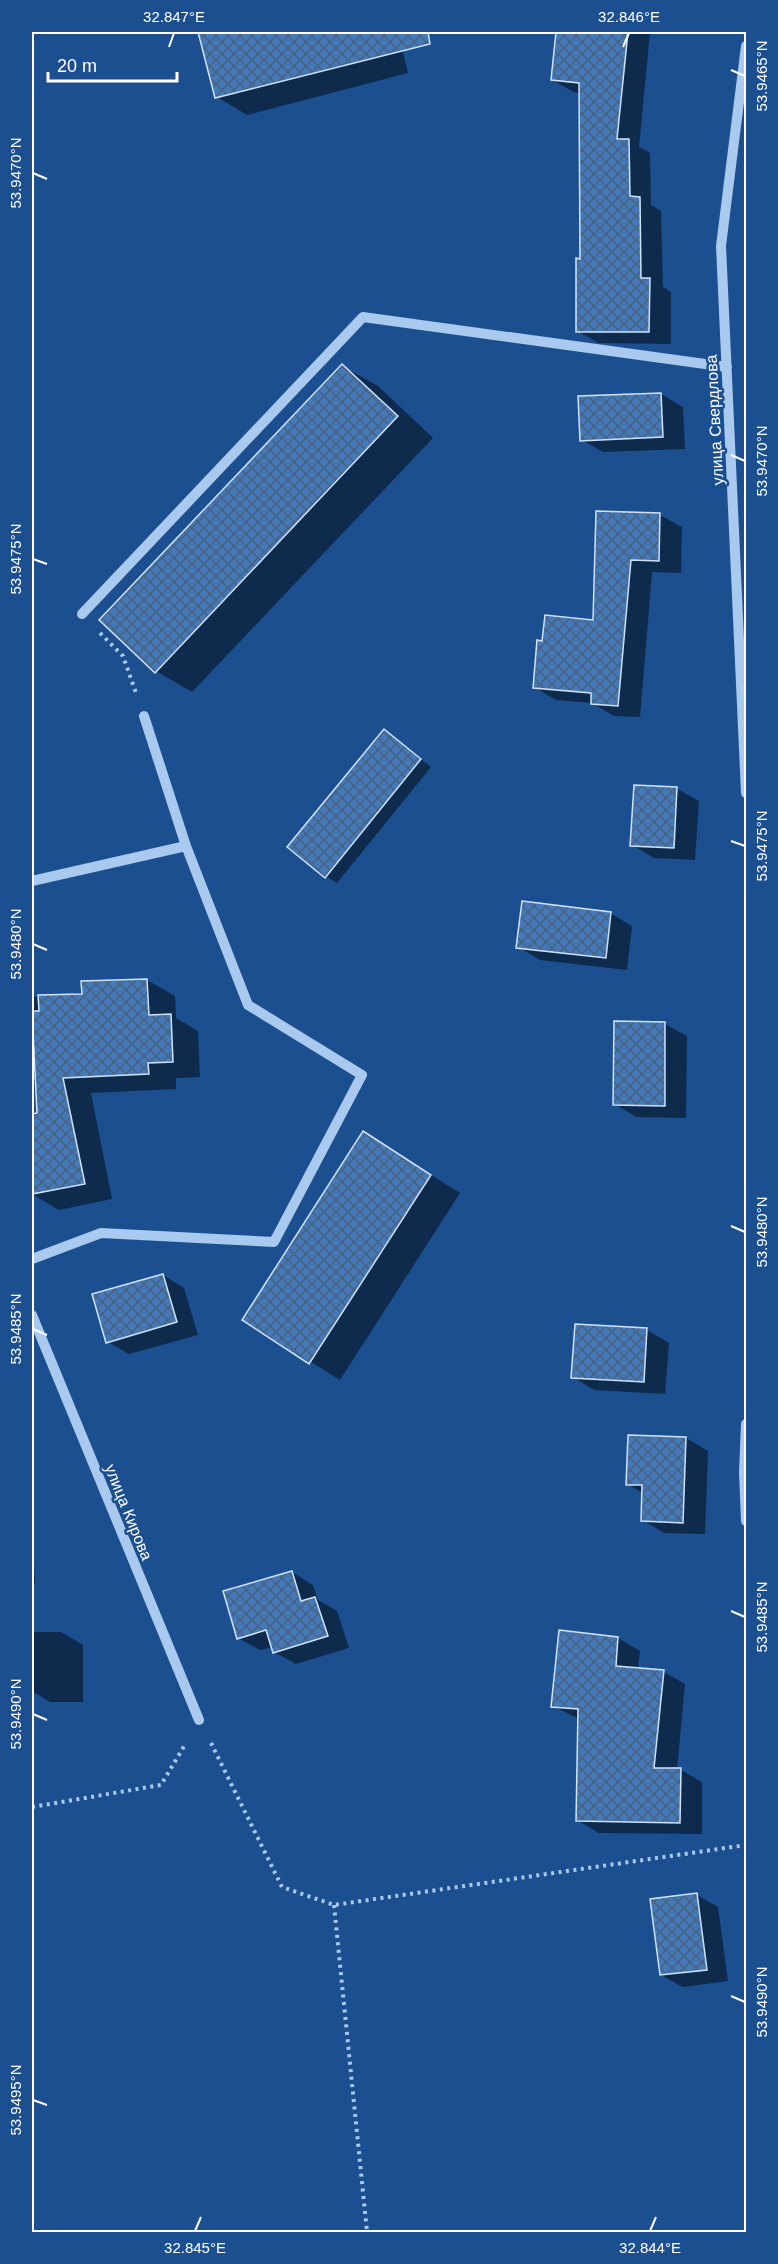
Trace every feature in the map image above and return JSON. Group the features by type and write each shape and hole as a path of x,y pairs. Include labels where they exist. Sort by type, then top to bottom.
{"street":[{"name":"улица Свердлова","path":"747,46 721,246 747,794"},
{"path":"82,614 363,316 727,367"},
{"path":"32,1259 101,1233 274,1242 362,1075 248,1005 186,846 144,716"},
{"path":"32,880 186,846"},
{"name":"улица Кирова","path":"32,1315 199,1720"},
{"path":"747,1424 747,1521"}],"path":[{"path":"82,614 123,656 144,716"},
{"path":"32,1807 161,1785 199,1720"},
{"path":"199,1720 282,1887 334,1905 747,1845"},
{"path":"334,1905 367,2232"}],"building":[{"path":"198,32 428,32 430,44 215,98"},
{"path":"556,32 628,32 617,139 629,139 630,196 640,197 641,278 650,278 649,332 576,332 576,258 580,259 579,83 551,80"},
{"path":"342,364 398,416 155,673 99,620"},
{"path":"661,393 663,437 580,441 578,396"},
{"path":"596,511 660,513 659,561 631,560 618,706 591,704 591,693 533,688 537,640 542,641 545,615 593,620"},
{"path":"384,729 421,759 325,878 287,847"},
{"path":"634,785 677,787 674,848 630,846"},
{"path":"522,901 611,912 606,958 516,948"},
{"path":"147,979 149,1015 171,1014 173,1062 148,1063 149,1074 63,1078 85,1184 32,1194 32,1114 37,1113 32,1011 39,1011 38,995 82,994 81,981"},
{"path":"614,1021 665,1022 665,1106 613,1105"},
{"path":"363,1131 431,1175 309,1364 242,1320"},
{"path":"163,1274 177,1322 106,1343 92,1294"},
{"path":"575,1324 647,1328 644,1382 571,1378"},
{"path":"628,1435 686,1437 683,1523 641,1521 642,1485 626,1485"},
{"path":"292,1571 301,1601 315,1597 328,1636 273,1653 266,1630 237,1639 223,1591"},
{"path":"559,1630 618,1637 616,1666 664,1670 654,1768 681,1768 680,1823 576,1821 578,1709 551,1707"},
{"path":"697,1893 707,1970 660,1975 650,1899"}]}
